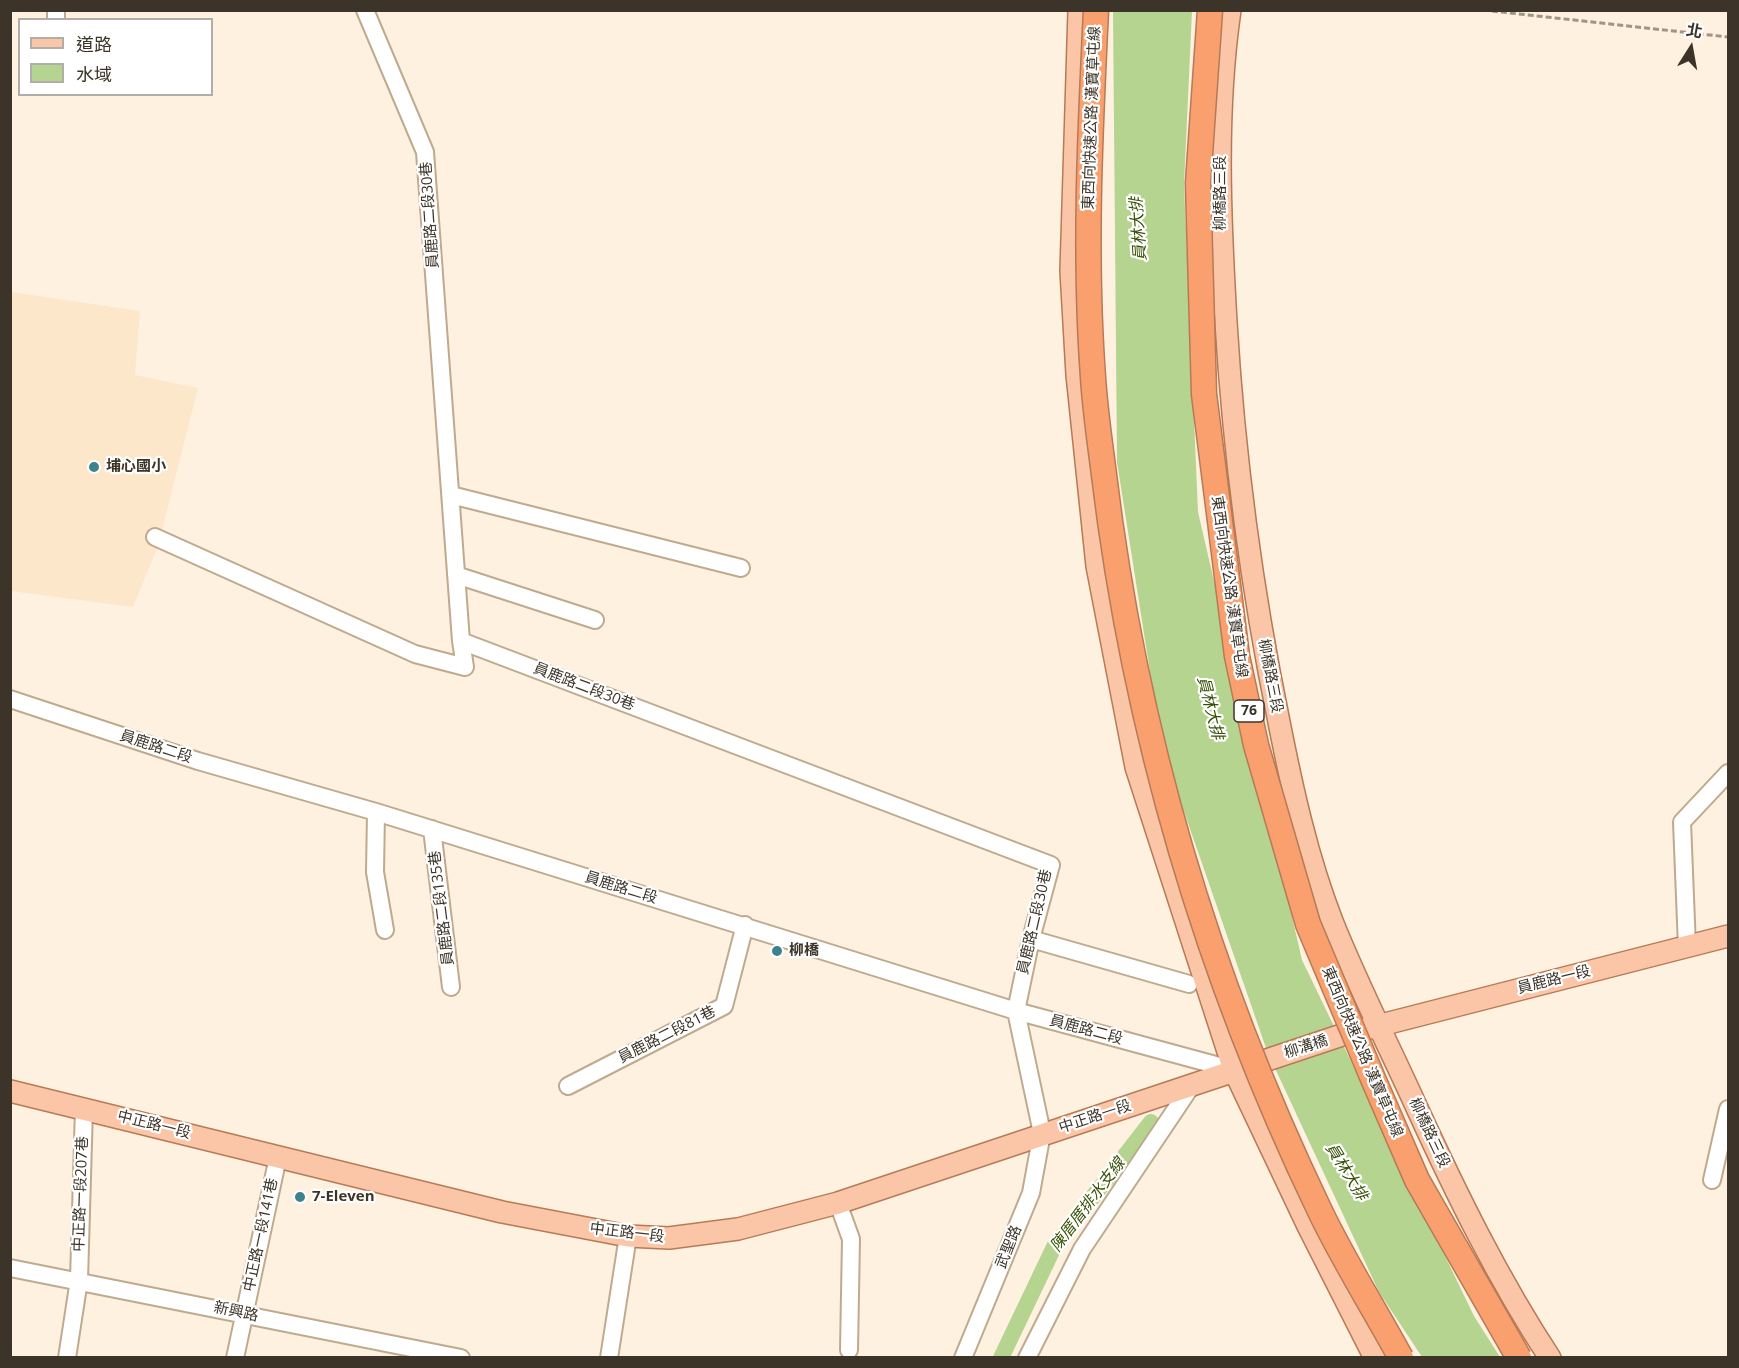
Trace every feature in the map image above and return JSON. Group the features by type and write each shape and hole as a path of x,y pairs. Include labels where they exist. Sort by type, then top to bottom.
{"highway":[{"name":"東西向快速公路 漢寶草屯線","path":"1096,10 1088,181 1093,379 1114,559 1153,755 1209,944 1238,1023 1320,1211 1401,1358"},
{"name":"東西向快速公路 漢寶草屯線","path":"1210,10 1198,183 1204,394 1237,656 1256,745 1308,924 1374,1081 1417,1180 1519,1358"}],"main road":[{"path":"1078,10 1071,271 1077,375 1097,566 1136,767 1234,1070 1308,1226 1375,1358"},
{"name":"柳橋路三段","path":"1230,10 1226,38 1220,187 1230,393 1264,650 1293,795 1331,919 1445,1168 1525,1320 1550,1358"},
{"name":"員鹿路一段","path":"1379,1024 1728,936"},
{"name":"柳溝橋","path":"1234,1070 1379,1024"},
{"name":"中正路一段","path":"10,1090 502,1212 628,1236 669,1239 738,1229 838,1203 1234,1070"}],"street":[{"name":"員鹿路二段30巷","path":"365,10 426,152 461,641 1051,865 1030,939 1016,1011 1042,1133"},
{"path":"451,495 741,568"},
{"path":"155,537 415,654 465,667 461,641"},
{"path":"456,575 596,620"},
{"name":"員鹿路二段","path":"10,699 198,761 432,829 1016,1011 1234,1070"},
{"path":"1687,947 1682,822 1728,773"},
{"path":"376,812 375,872 385,930"},
{"name":"員鹿路二段135巷","path":"432,829 451,987"},
{"name":"員鹿路二段81巷","path":"568,1086 724,1006 745,926"},
{"path":"1030,939 1189,984"},
{"path":"1027,1358 1082,1249 1192,1085"},
{"name":"中正路一段207巷","path":"67,1358 79,1280 84,1107"},
{"path":"1712,1180 1728,1109"},
{"name":"武聖路","path":"963,1358 1031,1193 1042,1133"},
{"name":"中正路一段141巷","path":"234,1358 278,1157"},
{"path":"838,1203 851,1239 849,1350"},
{"path":"609,1358 628,1236"},
{"name":"新興路","path":"10,1268 244,1314 424,1354 461,1358"}],"path":[{"path":"1483,10 1728,38"}],"shaded area":[{"name":"埔心國小","path":"11,292 140,311 135,375 198,388 158,546 133,607 11,591"}],"water":[{"name":"員林大排","path":"1113,11 1192,11 1184,185 1198,512 1302,960 1474,1316 1500,1357 1422,1357 1379,1292 1267,1051 1162,748 1117,462"}],"waterway":[{"name":"陳厝厝排水支線","path":"1001,1358 1054,1247 1151,1122"}],"place":[{"name":"埔心國小","path":"94,467"},
{"name":"柳橋","path":"777,951"},
{"name":"7-Eleven","path":"300,1197"}]}
